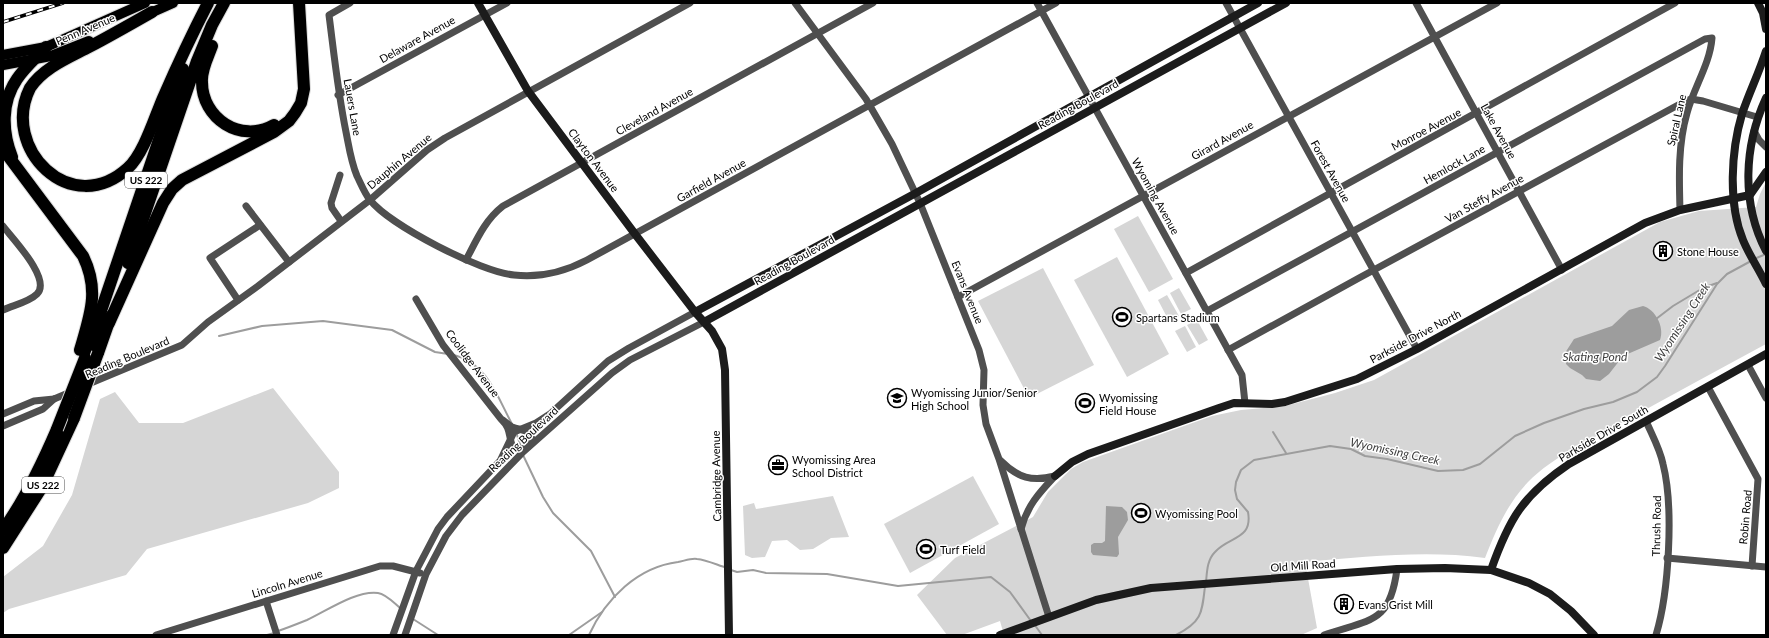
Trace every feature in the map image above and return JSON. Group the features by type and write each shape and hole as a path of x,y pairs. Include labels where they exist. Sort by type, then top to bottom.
{"highway":[{"path":"148,8 48,69 30,88 22,106 21,131 31,157 46,174 62,182 82,186 110,180 129,167 141,148 181,57 209,3"},
{"name":"US 222","path":"3,530 41,467 57,429 178,84 209,3"},
{"name":"US 222","path":"3,548 42,487 74,418 109,324 198,61 212,25 224,3"},
{"path":"227,3 204,70 202,90 208,108 220,121 233,129 249,131 264,129 278,122 288,114 295,101 298,88 293,3"},
{"path":"109,324 162,203 172,189 182,180 278,130 289,121 301,103 304,89 299,3"},
{"path":"23,175 9,147 5,133 5,114 9,96 16,79 46,47"},
{"path":"3,149 83,256 90,275 93,303 82,358"}],"main road":[{"name":"Penn Avenue","path":"3,55 46,47 148,8 173,3"},
{"name":"Penn Avenue","path":"3,65 34,60 68,50 148,8"}],"street":[{"name":"Lauers Lane","path":"350,3 329,15 338,95 352,159 357,175 370,200"},
{"name":"Clayton Avenue","path":"478,3 528,91 635,234 704,322"},
{"name":"Delaware Avenue","path":"338,95 506,3"},
{"name":"Dauphin Avenue","path":"203,327 370,200 434,145 528,91 690,3"},
{"name":"Evans Avenue","path":"795,3 870,105 916,193 958,297 982,362 984,414 989,434 999,459 1049,617"},
{"name":"Cleveland Avenue","path":"466,260 483,227 492,214 508,203 873,3"},
{"name":"Wyoming Avenue","path":"1037,3 1244,380 1246,403"},
{"name":"Garfield Avenue","path":"370,200 401,226 466,260 488,269 522,276 544,275 576,266 1056,3"},
{"name":"Forest Avenue","path":"1226,3 1417,348"},
{"name":"Reading Boulevard","path":"393,635 416,571 438,529 447,517 500,461 514,432 536,423 550,414 608,361 628,348 916,193 1258,3"},
{"name":"Reading Boulevard","path":"405,635 426,574 446,536 457,521 528,447 594,387 630,360 704,322 1286,3"},
{"name":"Lake Avenue","path":"1416,3 1562,270"},
{"name":"Girard Avenue","path":"958,297 1496,3"},
{"name":"Monroe Avenue","path":"1186,273 1477,114 1675,3"},
{"path":"1758,3 1764,13 1766,29"},
{"name":"Spiral Lane","path":"1680,210 1680,154 1684,127 1692,99 1709,57 1712,38"},
{"name":"Hemlock Lane","path":"1207,311 1498,152 1712,38"},
{"path":"1766,51 1759,75 1742,113 1734,154 1737,220 1742,239 1766,284"},
{"path":"1766,98 1757,118 1748,168 1750,196 1755,227 1766,251"},
{"path":"1692,99 1757,118"},
{"name":"Van Steffy Avenue","path":"1228,350 1519,191 1692,99"},
{"path":"1754,131 1759,140 1766,147"},
{"path":"1750,196 1766,172"},
{"path":"340,175 331,203 332,208 341,221"},
{"name":"Parkside Drive North","path":"1020,529 1032,501 1055,476 1072,462 1088,454 1234,403 1279,403 1335,386 1372,372 1562,270 1645,223 1680,210 1750,196"},
{"path":"246,206 289,262"},
{"path":"238,300 210,258 260,225"},
{"path":"3,226 40,277 40,289 33,297 3,310"},
{"name":"Coolidge Avenue","path":"416,299 443,345 501,418 510,429 512,445 517,449 523,450 532,443 531,434 526,430 513,428 501,418"},
{"name":"Cambridge Avenue","path":"704,322 718,340 725,360 730,635"},
{"name":"Reading Boulevard","path":"3,414 34,401 54,399 182,345 203,327"},
{"name":"Parkside Drive South","path":"1491,570 1508,528 1519,510 1537,487 1569,464 1766,354"},
{"path":"1748,365 1766,398"},
{"name":"Robin Road","path":"1708,386 1758,479 1752,566"},
{"name":"Reading Boulevard","path":"3,426 43,409 54,399"},
{"name":"Thrush Road","path":"1646,421 1662,458 1669,501 1667,558 1660,618 1656,635"},
{"path":"999,459 1010,470 1023,477 1040,480 1055,476"},
{"path":"1667,558 1766,567"},
{"name":"Lincoln Avenue","path":"156,635 380,566 394,566 426,574"},
{"name":"Old Mill Road","path":"1000,635 1117,594 1151,588 1199,583 1217,583 1397,569 1445,568 1491,570 1529,583 1550,594 1571,610 1594,635"},
{"path":"1324,635 1373,619 1381,614 1392,596 1397,569"},
{"path":"266,601 276,635"}],"shaded area":[{"path":"1766,182 1766,344 1585,442 1549,464 1528,482 1514,499 1498,527 1485,558 1418,554 1372,556 1305,562 1317,628 1301,635 1004,635 1000,621 962,635 947,635 917,595 955,558 1033,517 1048,492 1071,469 1083,462 1212,416 1241,410 1285,406 1335,393 1374,380 1660,222 1699,211 1756,207"},
{"path":"1138,216 1173,279 1149,292 1114,229"},
{"name":"Spartans Stadium","path":"1117,257 1169,354 1127,377 1074,280"},
{"path":"1043,268 1094,365 1029,398 978,301"},
{"path":"1179,288 1191,309 1181,314 1170,293"},
{"path":"1167,295 1179,316 1169,321 1158,300"},
{"path":"1197,320 1208,340 1199,345 1187,325"},
{"path":"1185,326 1196,347 1187,352 1175,331"},
{"path":"273,388 339,472 339,488 308,503 147,549 126,575 9,609 3,613 3,577 43,546 72,495 100,399 115,392 139,423 183,423"},
{"name":"Turf Field","path":"973,476 999,524 910,573 884,524"},
{"path":"833,496 849,537 831,538 813,549 800,550 787,540 772,541 765,557 752,558 745,555 743,506 754,503 756,509"}],"water":[{"name":"Skating Pond","path":"1643,306 1651,311 1658,319 1661,330 1660,340 1623,356 1609,374 1600,381 1586,379 1566,364 1565,353 1574,339 1612,326 1629,310"},
{"path":"1106,506 1122,507 1127,512 1128,520 1118,537 1119,554 1117,557 1093,555 1091,552 1091,545 1105,541"}],"waterway":[{"name":"Wyomissing Creek","path":"1754,259 1766,254"},
{"name":"Wyomissing Creek","path":"1206,582 1208,566 1212,555 1221,547 1243,533 1247,528 1249,521 1248,512 1237,499 1235,490 1236,482 1241,470 1254,460 1330,446 1351,449 1365,456 1387,459 1438,471 1463,470 1480,464 1515,436 1544,423 1584,409 1613,402 1637,392 1657,377 1717,284 1727,274 1751,261"},
{"path":"1656,319 1673,306 1703,288 1717,283"},
{"path":"219,336 262,326 323,321 392,330 435,352 448,354"},
{"path":"454,355 465,359 483,373 496,393 512,424"},
{"path":"516,432 521,447"},
{"path":"1273,432 1286,453"},
{"path":"523,455 543,497 553,513 591,551 615,597"},
{"path":"589,635 596,621 614,597 625,586 650,570 663,565 690,559 704,560 727,568"},
{"path":"731,570 737,572 753,570 766,573 827,574 898,586 991,577 1010,592 1031,621"},
{"name":"Wyomissing Creek","path":"1176,635 1191,626 1199,616 1203,603 1205,586"},
{"path":"278,631 307,620 341,602 369,593 384,595 400,608"},
{"path":"569,635 602,612"},
{"path":"413,619 438,635"},
{"path":"1034,624 1042,635"},
{"path":"267,635 274,633"}],"railway":[{"path":"3,22 63,3"}],"place":[{"name":"Stone House","path":"1663,251"},
{"name":"Spartans Stadium","path":"1122,317"},
{"name":"Wyomissing Junior/Senior High School","path":"897,398"},
{"name":"Wyomissing Field House","path":"1085,403"},
{"name":"Wyomissing Area School District","path":"778,465"},
{"name":"Wyomissing Pool","path":"1141,513"},
{"name":"Turf Field","path":"926,549"},
{"name":"Evans Grist Mill","path":"1344,604"}]}
